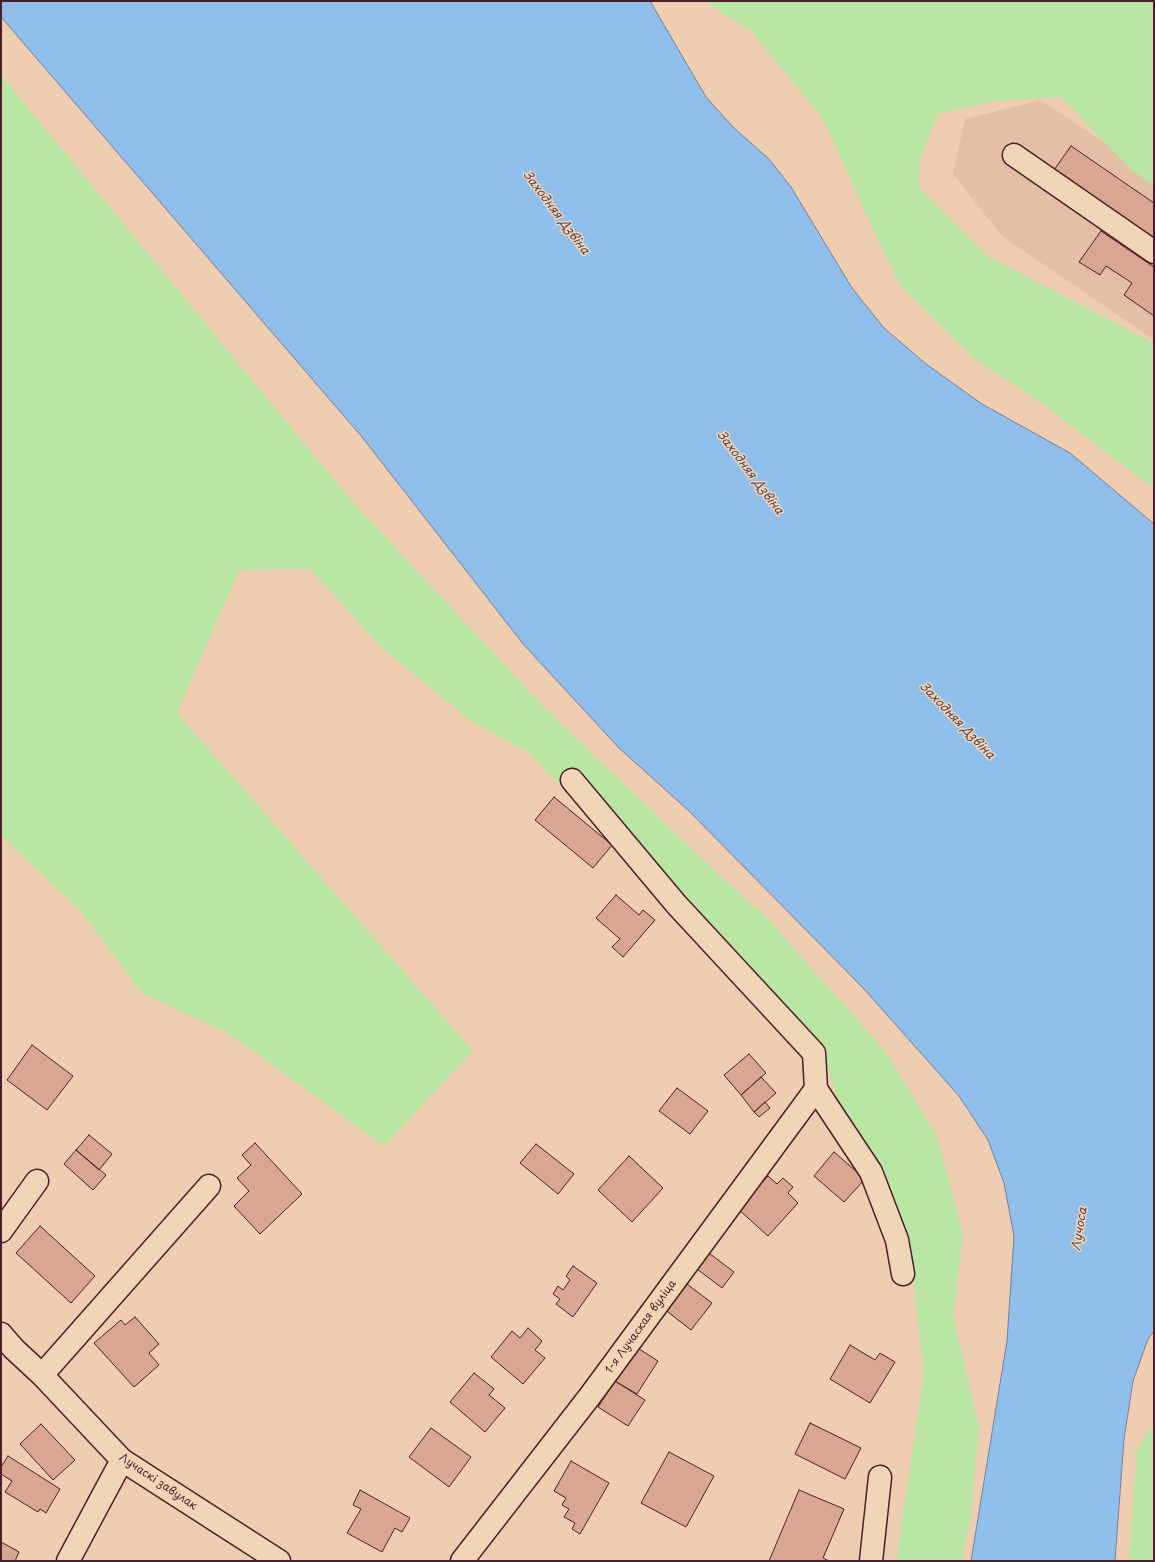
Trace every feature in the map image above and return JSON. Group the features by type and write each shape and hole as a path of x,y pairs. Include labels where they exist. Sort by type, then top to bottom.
{"street":[{"path":"1014,155 1154,252"},
{"path":"572,780 676,904 814,1053 816,1089 871,1172 897,1240 903,1274"},
{"name":"1-я Лучаская вуліца","path":"462,1561 590,1396 816,1089"},
{"path":"1,1230 37,1181"},
{"path":"42,1375 209,1186"},
{"name":"Лучаскі завулак","path":"1,1334 122,1460 279,1561"},
{"path":"68,1561 122,1460"},
{"path":"871,1561 880,1477"}],"shaded area":[{"path":"1041,100 1154,176 1154,340 1002,236 953,174 965,119"}],"green space":[{"path":"704,1 1154,1 1154,186 1131,170 1061,97 993,101 938,114 920,160 919,188 987,256 1154,343 1154,489 1040,402 976,360 900,285 864,210 824,120 752,32"},
{"path":"1,75 349,498 543,706 707,864 766,917 885,1051 937,1136 963,1234 953,1316 979,1427 971,1514 962,1561 896,1561 924,1375 912,1266 841,1113 827,1065 758,989 528,752 471,721 382,648 310,569 239,570 177,713 473,1051 384,1146 231,1035 142,993 80,910 1,836"},
{"path":"1154,1422 1154,1561 1129,1561 1137,1450"}],"water":[{"path":"1,1 650,1 706,97 734,128 769,159 791,187 852,288 884,328 926,364 982,404 1070,453 1154,524 1154,1331 1148,1339 1133,1381 1124,1439 1115,1561 971,1561 1007,1341 1014,1236 1004,1183 988,1140 959,1096 864,989 689,811 619,748 524,645 362,437 1,17"}],"building":[{"path":"1071,146 1154,203 1154,239 1054,170"},
{"path":"1101,231 1154,267 1154,316 1124,295 1132,283 1106,266 1100,275 1079,262"},
{"path":"554,797 612,845 593,868 535,820"},
{"path":"616,895 639,915 643,910 655,920 623,957 612,947 620,939 596,918"},
{"path":"32,1045 73,1076 47,1110 7,1080"},
{"path":"749,1054 766,1073 741,1095 724,1075"},
{"path":"761,1077 776,1093 754,1112 741,1095"},
{"path":"677,1088 708,1111 690,1134 659,1111"},
{"path":"765,1102 770,1108 759,1117 754,1112"},
{"path":"89,1135 112,1154 99,1170 76,1150"},
{"path":"255,1143 302,1194 260,1234 234,1206 249,1191 237,1178 251,1165 242,1155"},
{"path":"536,1144 574,1174 558,1194 520,1163"},
{"path":"76,1150 106,1175 93,1190 64,1164"},
{"path":"834,1152 865,1179 844,1202 814,1176"},
{"path":"629,1156 663,1188 632,1222 598,1190"},
{"path":"768,1176 777,1184 783,1178 793,1187 788,1193 798,1203 768,1236 738,1209"},
{"path":"40,1226 95,1276 71,1303 16,1253"},
{"path":"709,1253 734,1272 722,1288 697,1269"},
{"path":"573,1266 597,1283 573,1317 556,1304 560,1299 553,1294 558,1286 563,1290 570,1280 566,1276"},
{"path":"683,1281 712,1303 691,1330 663,1308"},
{"path":"135,1317 159,1344 149,1353 159,1365 134,1387 94,1343 121,1320 125,1325"},
{"path":"528,1328 542,1341 535,1350 545,1358 523,1384 491,1357 512,1331 520,1338"},
{"path":"850,1345 875,1360 880,1353 895,1362 870,1403 830,1379"},
{"path":"636,1347 658,1361 637,1394 615,1381"},
{"path":"474,1373 494,1389 489,1395 505,1408 485,1432 450,1402"},
{"path":"615,1381 645,1400 628,1426 598,1407"},
{"path":"810,1423 861,1448 845,1479 795,1454"},
{"path":"41,1424 75,1460 53,1480 20,1444"},
{"path":"431,1428 471,1457 449,1487 409,1457"},
{"path":"669,1452 714,1476 686,1527 641,1503"},
{"path":"8,1456 60,1489 46,1513 40,1509 38,1512 5,1492 12,1481 1,1474 1,1467"},
{"path":"571,1461 609,1483 580,1534 572,1529 575,1523 564,1517 569,1509 562,1505 566,1498 554,1491"},
{"path":"360,1490 410,1518 402,1532 395,1528 382,1552 347,1533 361,1509 353,1505"},
{"path":"799,1490 844,1509 823,1558 829,1561 769,1561"},
{"path":"1,1542 19,1552 15,1561 1,1561"}],"water label":[{"name":"Заходняя Дзвіна","path":"556,213"},
{"name":"Заходняя Дзвіна","path":"750,473"},
{"name":"Заходняя Дзвіна","path":"957,721"},
{"name":"Лучоса","path":"1080,1229"}]}
